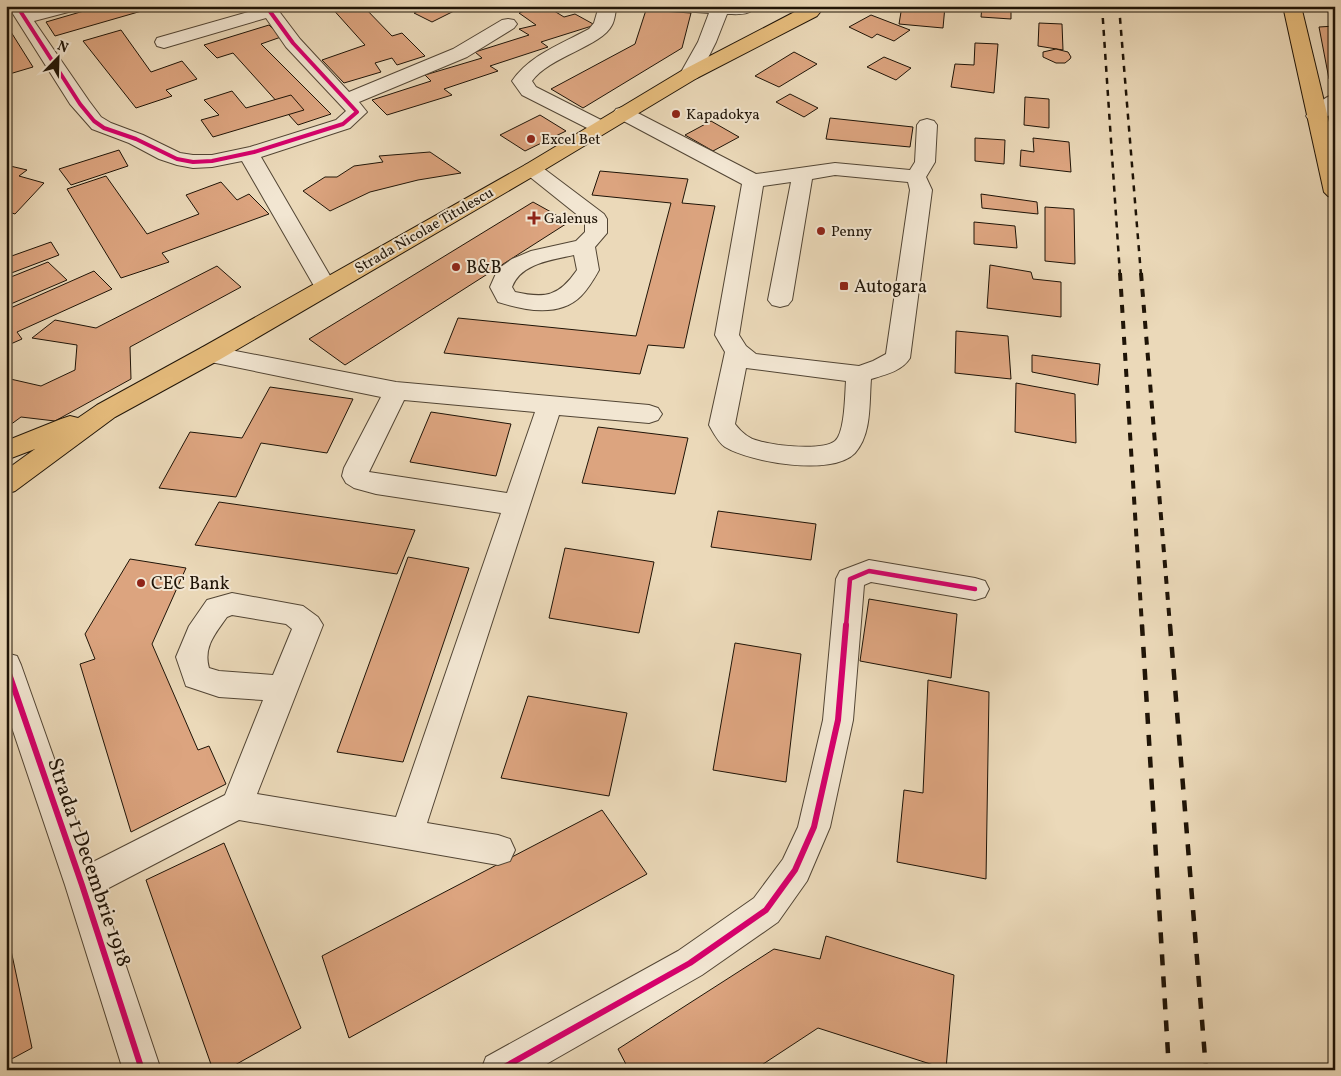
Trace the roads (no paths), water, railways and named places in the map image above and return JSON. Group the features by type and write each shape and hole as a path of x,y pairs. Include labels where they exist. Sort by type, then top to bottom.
{"main road":[{"path":"739,47 784,6"},
{"path":"1292,6 1335,192"},
{"path":"739,47 817,8"},
{"name":"Strada Nicolae Titulescu","path":"6,451 106,411 210,354 325,286 532,169 623,113 739,47"},
{"name":"Strada Nicolae Titulescu","path":"6,484 106,411"}],"street":[{"path":"70,6 20,12 95,123 112,132 150,145 161,153 178,160 200,162 221,160 248,153 343,124 354,117 357,112 294,43 269,9 164,42"},
{"path":"600,127 528,91 522,81 541,62 595,33 603,25 608,6"},
{"path":"676,6 741,9 748,6"},
{"path":"690,74 708,42 720,8"},
{"path":"347,100 460,53 508,24"},
{"path":"1316,116 1335,100"},
{"path":"623,113 753,181 835,169 916,177"},
{"path":"916,177 925,162 927,125"},
{"path":"248,153 325,286"},
{"path":"532,169 596,219 596,232 584,246"},
{"path":"780,300 802,173"},
{"path":"753,181 727,336 737,352 750,361 859,374 882,367 898,358 921,190 916,177"},
{"path":"737,352 722,424 732,439 754,450 802,456 828,455 845,447 854,432 859,374"},
{"path":"210,354 396,391 649,414"},
{"path":"396,391 357,468 356,476 363,481 376,484 516,505"},
{"path":"407,834 550,405"},
{"path":"499,1070 690,963 766,910 795,870 814,827 838,720 850,579 869,571 975,589"},
{"name":"Strada 1 Decembrie 1918","path":"6,665 82,885 142,1070"},
{"path":"238,805 283,689"},
{"path":"82,885 238,805 498,850"}],"railway":[{"path":"1102,6 1120,275"},
{"path":"1119,6 1141,275"},
{"path":"1120,273 1142,626"},
{"path":"1141,273 1170,626"},
{"path":"1142,625 1169,1070"},
{"path":"1170,625 1206,1070"}],"place":[{"name":"Kapadokya","path":"676,114"},
{"name":"Excel Bet","path":"531,139"},
{"name":"Galenus","path":"534,218"},
{"name":"Penny","path":"821,231"},
{"name":"B&B","path":"456,267"},
{"name":"Autogara","path":"844,286"},
{"name":"CEC Bank","path":"141,583"}]}
